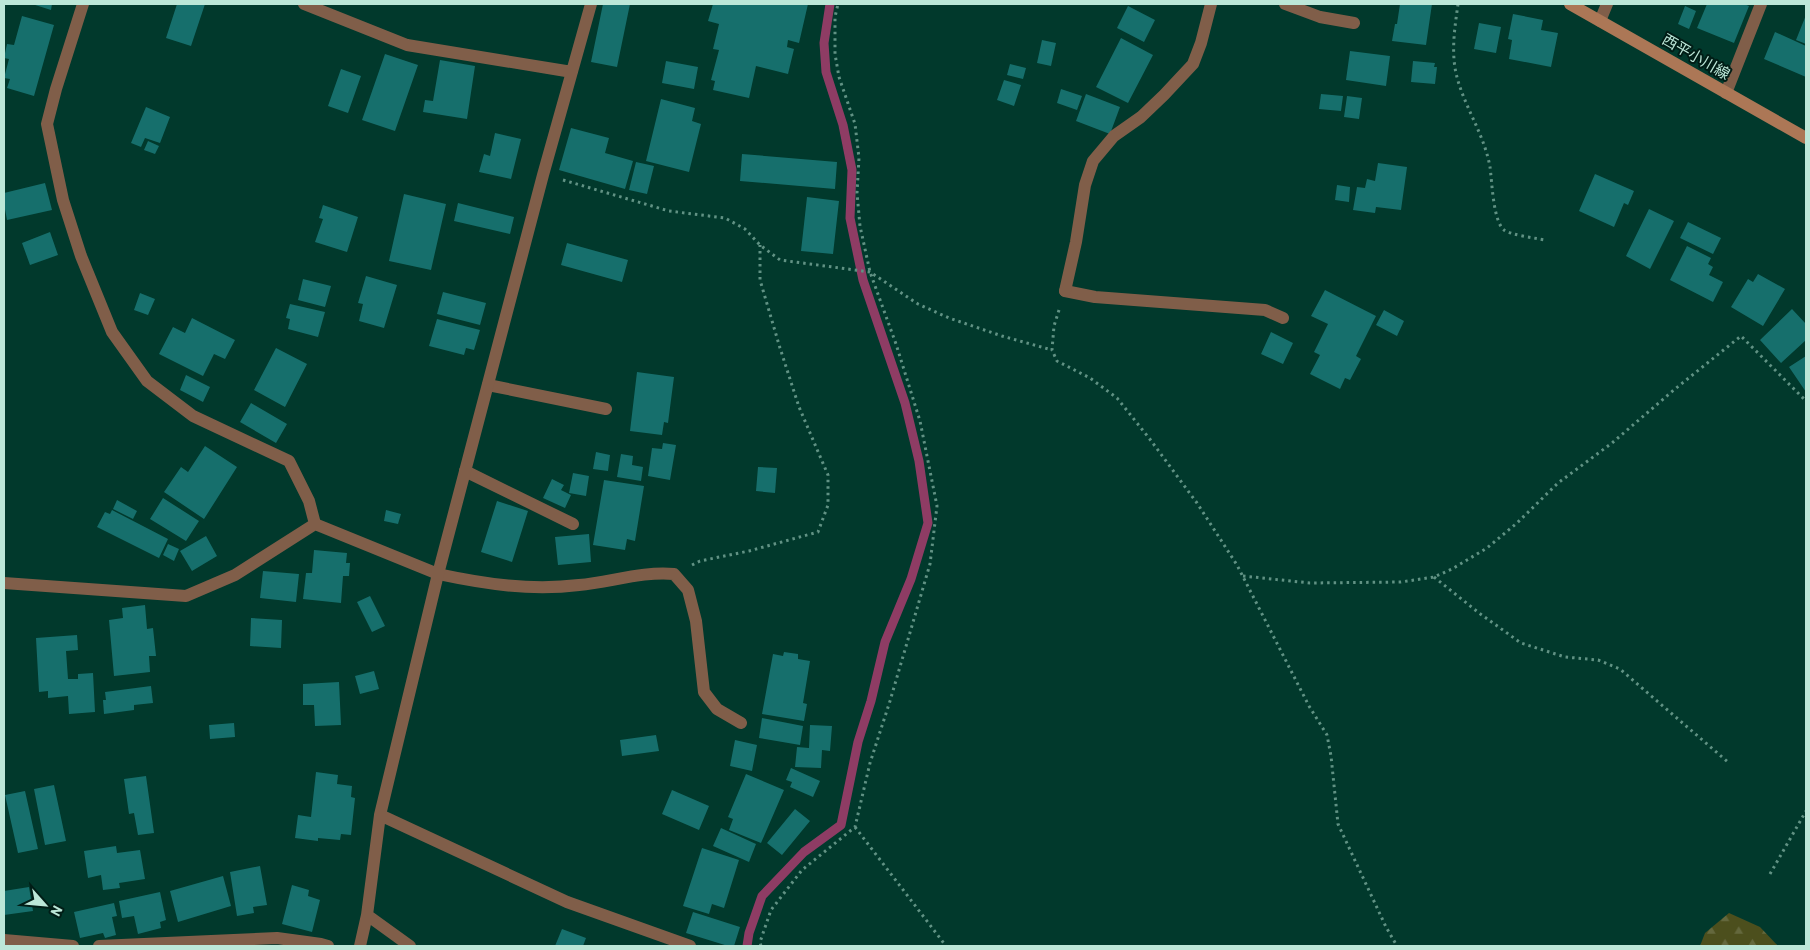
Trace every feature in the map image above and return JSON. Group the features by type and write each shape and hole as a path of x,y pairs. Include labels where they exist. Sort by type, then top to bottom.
{"main road":[{"name":"西平小川線","path":"1570,4 1806,138"}],"street":[{"path":"83,4 47,124 66,209 81,256 112,332 147,381 193,416 289,461 309,501 315,524"},
{"path":"304,4 407,45 572,72"},
{"path":"360,946 367,915 380,815 438,574 543,175 591,4"},
{"path":"1211,4 1201,44 1193,64 1141,117 1114,136 1093,162 1085,185 1076,242 1065,291 1095,297 1265,310 1283,318"},
{"path":"1285,4 1320,17 1354,23"},
{"path":"1600,21 1607,4"},
{"path":"1726,93 1761,4"},
{"path":"488,385 606,409"},
{"path":"465,471 573,524"},
{"path":"315,524 438,574 484,584 537,588 578,586 658,573 674,574 688,590 696,621 704,692 717,709 742,723"},
{"path":"4,583 186,596 235,574 315,524"},
{"path":"380,815 567,902 690,946"},
{"path":"367,915 410,946"},
{"path":"98,946 277,938 328,946"},
{"path":"4,940 72,946"}],"path":[{"path":"761,946 760,942 771,910 797,876 825,850 855,827 870,763 893,692 930,564 937,506 920,421 896,344 870,272 860,226 857,193 859,158 855,124 839,77 835,54 835,17 838,4"},
{"path":"1458,4 1453,39 1456,72 1488,155 1498,220 1504,230 1525,237 1545,240"},
{"path":"543,175 670,211 725,218 745,229 760,245 780,260 870,272 918,304 949,318 1052,350"},
{"path":"674,574 700,561 749,552 818,532 828,505 828,475 799,407 760,280 760,245"},
{"path":"1065,291 1054,326 1052,350 1057,361 1090,378 1117,398 1197,503 1243,576 1309,706 1327,735 1338,824 1386,928 1397,946"},
{"path":"1243,576 1310,583 1401,582 1434,577 1452,569 1487,548 1517,523 1558,483 1612,443 1674,389 1741,336 1806,401"},
{"path":"1434,577 1521,643 1565,657 1598,660 1620,669 1729,763"},
{"path":"1770,874 1806,811"},
{"path":"855,827 946,946"}],"green space":[{"path":"1729,913 1760,927 1778,946 1700,946 1705,933"}],"building":[{"path":"32,4 52,4 51,10"},
{"path":"177,4 205,4 191,46 166,38"},
{"path":"603,4 630,4 617,67 591,62"},
{"path":"713,4 808,4 799,43 788,40 787,47 794,49 788,74 756,66 749,98 713,90 715,81 711,80 719,50 713,49 719,24 708,21"},
{"path":"1400,4 1432,4 1426,45 1392,41"},
{"path":"1707,4 1744,4 1749,6 1734,43 1697,28"},
{"path":"1128,6 1155,20 1144,42 1117,28"},
{"path":"1685,6 1696,11 1689,29 1678,24"},
{"path":"1513,14 1543,20 1541,30 1558,33 1551,67 1509,59 1512,40 1508,39"},
{"path":"1806,15 1806,44 1796,40"},
{"path":"22,16 54,25 34,96 7,88 10,79 4,78 9,59 4,58 7,44 14,45"},
{"path":"1479,23 1501,27 1496,53 1474,49"},
{"path":"1775,32 1806,46 1806,77 1764,59"},
{"path":"1121,38 1153,55 1128,103 1096,87"},
{"path":"1042,40 1056,43 1051,66 1037,63"},
{"path":"1350,51 1390,56 1386,86 1346,80"},
{"path":"385,54 418,65 395,131 362,120"},
{"path":"440,60 475,66 467,119 423,112 425,100 433,101"},
{"path":"666,61 698,67 694,89 662,83"},
{"path":"1413,61 1435,63 1434,67 1437,67 1435,84 1411,82"},
{"path":"1010,64 1026,68 1023,79 1007,75"},
{"path":"341,69 361,76 348,113 328,106"},
{"path":"1004,80 1021,85 1014,106 997,100"},
{"path":"1061,89 1082,96 1077,110 1057,103"},
{"path":"1086,94 1120,107 1110,134 1076,121"},
{"path":"1321,94 1343,96 1341,111 1319,109"},
{"path":"1347,96 1362,98 1359,119 1344,117"},
{"path":"661,99 695,108 692,121 701,124 689,172 646,161"},
{"path":"146,107 170,117 160,143 145,138 141,147 131,143"},
{"path":"571,128 609,138 605,153 633,161 625,189 559,170"},
{"path":"495,133 521,139 511,179 479,172 484,154 490,156"},
{"path":"148,141 159,146 155,154 144,150"},
{"path":"742,154 837,162 835,189 740,181"},
{"path":"636,162 654,166 647,194 629,190"},
{"path":"1378,163 1407,167 1401,210 1376,207 1375,213 1353,210 1357,187 1365,188 1367,179 1375,181"},
{"path":"1595,174 1634,191 1628,205 1624,203 1614,227 1579,211"},
{"path":"45,183 52,210 7,220 4,193"},
{"path":"1337,185 1350,187 1349,202 1335,200"},
{"path":"404,194 446,204 431,270 389,261"},
{"path":"807,197 839,201 833,254 801,251"},
{"path":"458,203 514,217 510,234 454,221"},
{"path":"323,205 358,217 347,252 315,242 323,219 319,218"},
{"path":"1649,209 1674,221 1650,269 1626,256"},
{"path":"1688,222 1721,238 1713,254 1680,238"},
{"path":"50,232 58,255 30,265 22,243"},
{"path":"567,243 628,260 622,282 561,265"},
{"path":"1687,246 1711,258 1708,264 1713,267 1709,275 1723,282 1713,302 1670,280"},
{"path":"1758,274 1785,289 1763,326 1731,307 1748,279 1753,282"},
{"path":"366,276 397,285 384,328 359,321 363,304 358,303"},
{"path":"303,279 331,286 325,307 298,300"},
{"path":"1325,290 1376,316 1356,356 1361,359 1350,380 1345,378 1340,389 1310,374 1320,355 1314,352 1328,324 1311,316"},
{"path":"443,292 486,303 480,325 437,314"},
{"path":"140,293 155,299 148,315 134,310"},
{"path":"290,304 325,312 318,337 288,329 290,319 286,318"},
{"path":"1792,309 1806,324 1806,340 1781,363 1760,340"},
{"path":"1384,310 1404,321 1397,336 1376,325"},
{"path":"192,318 235,340 225,359 214,354 203,376 159,354 173,327 185,333"},
{"path":"437,319 480,330 474,350 466,348 464,355 429,346"},
{"path":"1271,332 1293,343 1283,364 1261,354"},
{"path":"276,348 307,364 285,407 254,390"},
{"path":"1806,356 1806,392 1789,367"},
{"path":"637,372 674,377 668,423 664,422 662,435 630,431"},
{"path":"186,375 210,387 203,402 180,390"},
{"path":"251,403 287,424 276,443 240,422"},
{"path":"663,443 676,445 670,480 648,476 652,448 662,449"},
{"path":"205,446 237,467 204,519 164,492 181,467 188,472"},
{"path":"596,452 610,455 608,471 593,469"},
{"path":"621,454 633,456 632,465 643,467 641,481 617,477"},
{"path":"758,467 777,468 775,493 756,491"},
{"path":"573,473 589,476 586,496 569,493"},
{"path":"552,479 564,485 561,490 571,495 565,508 543,498"},
{"path":"604,480 644,486 635,541 627,539 625,550 593,545"},
{"path":"163,498 199,521 186,541 150,519"},
{"path":"117,500 137,511 133,519 113,509"},
{"path":"497,501 528,511 512,562 481,552"},
{"path":"112,510 168,539 159,558 97,527 105,512 110,514"},
{"path":"386,510 401,514 398,524 384,521"},
{"path":"589,534 591,562 558,565 555,537"},
{"path":"206,536 217,556 192,571 180,551"},
{"path":"168,544 179,549 174,561 163,555"},
{"path":"314,550 347,553 346,563 350,563 349,576 343,576 341,603 303,599 306,573 312,573"},
{"path":"263,571 299,574 296,602 260,598"},
{"path":"370,596 385,626 372,632 357,602"},
{"path":"145,605 147,629 153,628 156,656 149,656 150,672 114,676 109,620 123,618 122,608"},
{"path":"251,618 282,620 281,648 250,646"},
{"path":"77,635 78,650 66,651 68,679 78,679 78,674 93,673 95,712 69,714 68,696 48,698 48,691 39,692 36,638"},
{"path":"784,652 798,654 798,659 810,661 803,703 807,704 804,721 762,714 773,654 783,656"},
{"path":"374,671 379,689 360,694 355,676"},
{"path":"339,682 341,725 315,726 314,705 303,705 303,684"},
{"path":"151,686 153,703 134,705 134,710 104,714 103,700 106,700 105,692"},
{"path":"762,718 803,726 800,745 759,738"},
{"path":"234,723 235,737 210,739 209,725"},
{"path":"810,725 832,726 830,751 822,750 821,768 795,767 797,747 809,748"},
{"path":"656,735 659,751 622,756 620,740"},
{"path":"735,740 757,745 752,771 730,766"},
{"path":"791,768 820,781 813,797 790,787 792,782 786,780"},
{"path":"316,772 338,775 337,784 352,786 351,797 355,798 351,835 341,834 340,840 318,838 318,841 295,838 298,815 311,817"},
{"path":"746,774 784,790 761,843 729,830 733,819 728,817"},
{"path":"146,776 154,833 138,835 134,813 129,814 124,779"},
{"path":"54,785 66,841 45,845 34,789"},
{"path":"672,790 709,806 699,830 662,814"},
{"path":"25,791 38,849 18,853 5,795"},
{"path":"795,809 810,821 782,855 767,843"},
{"path":"721,828 756,844 749,862 713,846"},
{"path":"116,846 117,853 140,850 145,879 119,883 120,888 103,890 101,875 88,878 84,851"},
{"path":"702,848 739,860 724,908 712,904 709,914 683,906"},
{"path":"260,866 267,905 253,907 254,913 237,916 230,872"},
{"path":"223,876 231,906 178,922 170,891"},
{"path":"292,885 309,890 308,896 320,900 312,932 282,924"},
{"path":"29,887 33,911 4,915 4,891"},
{"path":"160,892 166,920 160,922 161,928 138,934 134,916 122,918 119,901"},
{"path":"114,903 117,916 112,917 116,935 105,938 103,933 80,938 74,912"},
{"path":"693,912 740,927 734,946 728,946 686,933"},
{"path":"562,929 586,938 583,946 555,946"}],"waterway":[{"path":"747,946 749,933 762,896 804,852 841,825 858,742 871,701 885,642 911,579 928,523 919,461 905,403 863,280 850,218 852,170 843,125 826,72 824,43 830,4"}]}
